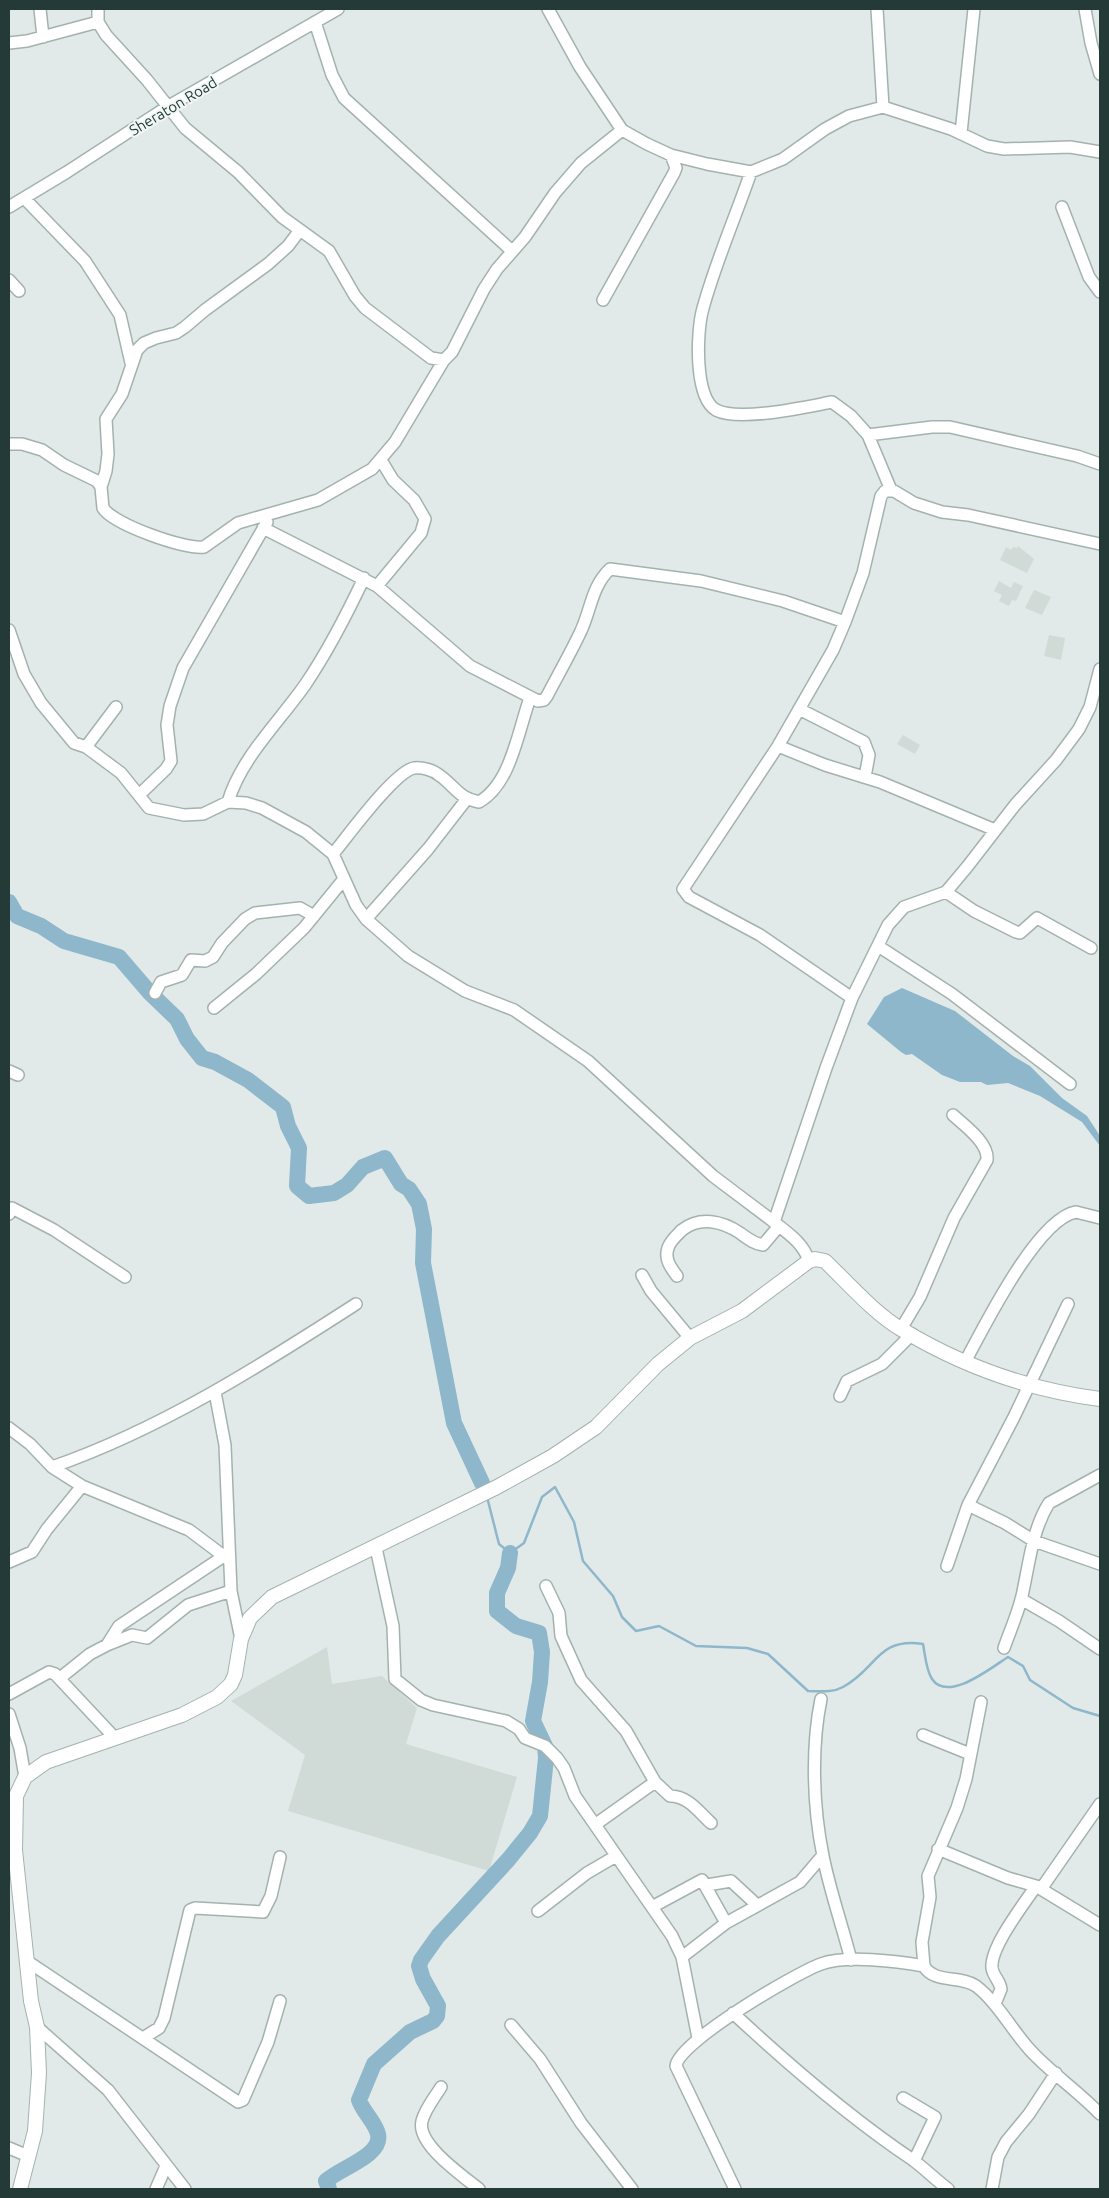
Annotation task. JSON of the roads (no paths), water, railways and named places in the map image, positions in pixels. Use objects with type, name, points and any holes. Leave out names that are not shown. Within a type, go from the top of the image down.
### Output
[{"type":"street","points":[[40,9],[43,37]]},
{"type":"street","points":[[98,9],[98,22],[106,35],[147,80],[185,128],[214,150],[282,217],[329,252],[355,296],[365,308],[431,358],[444,360]]},
{"type":"street","name":"Sheraton Road","points":[[9,207],[167,107],[338,9]]},
{"type":"street","points":[[548,9],[580,67],[622,130],[671,155],[733,171],[751,172],[783,159],[825,129],[849,116],[883,107],[961,133],[987,146],[1004,149],[1070,147],[1100,152]]},
{"type":"street","points":[[877,9],[883,107]]},
{"type":"street","points":[[961,133],[974,9]]},
{"type":"street","points":[[1085,9],[1091,43],[1100,74]]},
{"type":"street","points":[[9,43],[43,37],[98,22]]},
{"type":"street","points":[[315,22],[332,75],[344,98],[512,251]]},
{"type":"street","points":[[300,230],[288,246],[268,264],[185,327],[176,333],[144,343],[131,363],[122,394],[106,419],[108,454],[106,472],[101,487],[103,508],[114,518],[157,537],[196,548],[211,544],[238,523],[318,500],[362,476],[381,460],[404,429],[444,360],[452,352],[484,289],[512,251],[570,174],[622,130]]},
{"type":"street","points":[[603,300],[674,173],[676,164],[671,155]]},
{"type":"street","points":[[751,172],[702,313],[698,350],[705,396],[714,409],[727,414],[743,415],[832,402],[851,416],[868,435],[891,490],[914,503],[942,512],[978,517],[1100,544]]},
{"type":"street","points":[[24,198],[85,260],[120,316],[131,363]]},
{"type":"street","points":[[1062,207],[1089,277],[1100,292]]},
{"type":"street","points":[[9,280],[19,291]]},
{"type":"street","points":[[868,435],[916,428],[950,427],[1078,456],[1100,464]]},
{"type":"street","points":[[9,444],[22,444],[42,450],[64,465],[97,481],[101,487]]},
{"type":"street","points":[[377,586],[421,533],[425,519],[414,500],[393,480],[381,460]]},
{"type":"street","points":[[852,998],[760,935],[716,913],[684,894],[683,889],[778,746],[833,650],[863,573],[881,496],[885,491],[891,490]]},
{"type":"street","points":[[139,795],[166,769],[171,761],[167,725],[170,706],[183,668],[214,610],[271,515]]},
{"type":"street","points":[[263,528],[377,586],[470,666],[538,701],[544,700],[547,696],[581,631],[600,578],[610,569],[701,581],[784,601],[845,622]]},
{"type":"street","points":[[228,802],[231,790],[247,764],[316,667],[364,578]]},
{"type":"street","points":[[9,630],[24,674],[41,703],[74,743],[86,747],[121,773],[150,808],[184,815],[203,814],[228,802],[262,808],[306,832],[333,854],[356,905],[366,919],[408,956],[465,991],[514,1010],[588,1061],[713,1176],[798,1241],[806,1252],[809,1261]]},
{"type":"street","points":[[677,1276],[668,1262],[668,1247],[677,1234],[696,1222],[721,1223],[754,1243],[763,1245],[777,1224],[826,1068],[852,998],[888,925],[904,907],[930,900],[946,892],[995,830],[1056,760],[1079,730],[1090,707],[1100,669]]},
{"type":"street","points":[[333,854],[375,803],[403,774],[413,768],[425,768],[439,774],[466,800],[479,802],[490,796],[507,767],[530,698]]},
{"type":"street","points":[[86,747],[116,707]]},
{"type":"street","points":[[800,710],[864,742],[870,755],[865,777]]},
{"type":"street","points":[[778,746],[825,765],[865,777],[995,830]]},
{"type":"street","points":[[366,919],[428,849],[466,800]]},
{"type":"street","points":[[214,1008],[256,974],[314,916],[344,879]]},
{"type":"street","points":[[946,892],[974,911],[1016,932],[1020,933],[1037,918],[1091,948]]},
{"type":"street","points":[[155,993],[161,982],[182,976],[191,960],[205,961],[213,957],[222,943],[250,915],[296,908],[305,909],[314,916]]},
{"type":"street","points":[[878,946],[967,1004],[1070,1084]]},
{"type":"street","points":[[840,1396],[847,1381],[882,1364],[906,1331],[954,1218],[987,1160],[987,1154],[980,1142],[953,1115]]},
{"type":"street","points":[[9,1214],[12,1208],[54,1230],[125,1278]]},
{"type":"street","points":[[965,1362],[1000,1299],[1034,1246],[1051,1224],[1076,1212],[1100,1218]]},
{"type":"street","points":[[20,2189],[35,2131],[38,2082],[37,2027],[31,2001],[26,1961],[12,1798],[25,1777],[46,1762],[182,1715],[217,1697],[231,1684],[235,1675],[241,1639],[250,1618],[272,1597],[376,1548],[497,1487],[553,1456],[596,1427],[658,1364],[690,1338],[742,1311],[814,1259],[825,1261],[906,1331],[965,1362],[1028,1386],[1100,1400]]},
{"type":"street","points":[[642,1275],[651,1291],[690,1338]]},
{"type":"street","points":[[52,1467],[120,1440],[214,1392],[356,1304]]},
{"type":"street","points":[[947,1566],[968,1505],[1068,1304]]},
{"type":"street","points":[[214,1392],[225,1444],[226,1558],[241,1639]]},
{"type":"street","points":[[9,1428],[30,1444],[52,1467],[82,1486],[189,1530],[226,1558]]},
{"type":"street","points":[[1004,1648],[1021,1598],[1034,1540],[1049,1503],[1100,1475]]},
{"type":"street","points":[[9,1562],[32,1552],[47,1529],[82,1486]]},
{"type":"street","points":[[968,1505],[1034,1540],[1100,1564]]},
{"type":"street","points":[[376,1548],[393,1626],[396,1679],[421,1700],[433,1705],[506,1721],[519,1729],[525,1738],[545,1746],[564,1768],[575,1796],[672,1936],[682,1957],[698,2038]]},
{"type":"street","points":[[107,1645],[119,1626],[226,1558]]},
{"type":"street","points":[[546,1586],[559,1614],[561,1636],[581,1680],[626,1731],[655,1782],[670,1796],[679,1796],[686,1799],[710,1823]]},
{"type":"street","points":[[60,1678],[90,1654],[107,1645],[132,1635],[147,1638],[188,1605],[231,1591]]},
{"type":"street","points":[[1021,1598],[1053,1616],[1100,1649]]},
{"type":"street","points":[[9,1694],[49,1672],[60,1678],[114,1737]]},
{"type":"street","points":[[821,1699],[817,1719],[815,1784],[823,1855],[851,1960]]},
{"type":"street","points":[[924,1966],[922,1942],[930,1897],[928,1876],[938,1849],[950,1829],[957,1808],[981,1702]]},
{"type":"street","points":[[9,1714],[25,1777]]},
{"type":"street","points":[[923,1735],[970,1754]]},
{"type":"street","points":[[596,1824],[655,1782]]},
{"type":"street","points":[[995,2004],[1001,1989],[993,1974],[992,1962],[1008,1926],[1100,1804]]},
{"type":"street","points":[[938,1849],[1008,1878],[1038,1888],[1100,1925]]},
{"type":"street","points":[[682,1957],[726,1923],[800,1882],[823,1855]]},
{"type":"street","points":[[538,1910],[588,1873],[616,1856]]},
{"type":"street","points":[[143,2038],[159,2028],[164,2018],[190,1910],[195,1908],[263,1912],[271,1896],[280,1857]]},
{"type":"street","points":[[652,1907],[700,1880],[707,1886],[726,1923]]},
{"type":"street","points":[[707,1886],[731,1881],[757,1905]]},
{"type":"street","points":[[734,2189],[676,2066],[678,2058],[698,2038],[734,2013],[821,1964],[851,1960],[909,1963],[924,1966],[933,1975],[974,1984],[995,2004],[1008,2025],[1032,2052],[1100,2114]]},
{"type":"street","points":[[26,1961],[92,2007],[240,2102],[268,2042],[280,2001]]},
{"type":"street","points":[[734,2013],[775,2052],[894,2150],[914,2161],[948,2189]]},
{"type":"street","points":[[511,2025],[540,2059],[581,2123],[632,2189]]},
{"type":"street","points":[[37,2027],[108,2090],[184,2189]]},
{"type":"street","points":[[992,2189],[998,2157],[1006,2142],[1029,2114],[1056,2073]]},
{"type":"street","points":[[441,2087],[422,2120],[421,2131],[438,2155],[479,2189]]},
{"type":"street","points":[[903,2098],[936,2117],[914,2161]]},
{"type":"street","points":[[9,2148],[28,2156]]},
{"type":"street","points":[[156,2189],[166,2166]]},
{"type":"water","points":[[902,988],[955,1011],[1013,1056],[1030,1066],[1062,1098],[1087,1116],[1100,1136],[1100,1146],[1082,1122],[1040,1096],[1008,1083],[987,1085],[981,1082],[960,1082],[942,1075],[912,1054],[906,1055],[901,1052],[867,1024],[884,997]]},
{"type":"waterway","points":[[9,902],[17,916],[41,926],[64,941],[119,957],[150,993],[177,1019],[187,1039],[202,1058],[215,1062],[248,1080],[283,1107],[288,1126],[299,1148],[297,1186],[309,1196],[334,1193],[347,1185],[363,1167],[385,1158],[401,1184],[409,1189],[419,1204],[424,1229],[423,1263],[454,1423],[482,1483]]},
{"type":"waterway","points":[[487,1497],[499,1544],[510,1553],[524,1543],[542,1497],[555,1487],[574,1522],[583,1561],[613,1596],[622,1617],[636,1631],[659,1626],[696,1646],[747,1648],[768,1654],[808,1691],[830,1691],[843,1687],[854,1680],[878,1656],[896,1645],[908,1643],[923,1644],[927,1667],[932,1679],[939,1685],[948,1687],[970,1681],[1008,1657],[1023,1666],[1030,1680],[1073,1708],[1100,1716]]},
{"type":"waterway","points":[[329,2189],[326,2181],[359,2161],[374,2149],[378,2142],[378,2134],[359,2100],[374,2064],[410,2032],[433,2021],[437,2016],[438,2006],[423,1979],[419,1966],[421,1960],[438,1936],[508,1860],[530,1833],[540,1816],[546,1758],[545,1746],[533,1721],[540,1682],[542,1652],[539,1633],[516,1626],[497,1611],[497,1593],[508,1568],[510,1553]]}]
